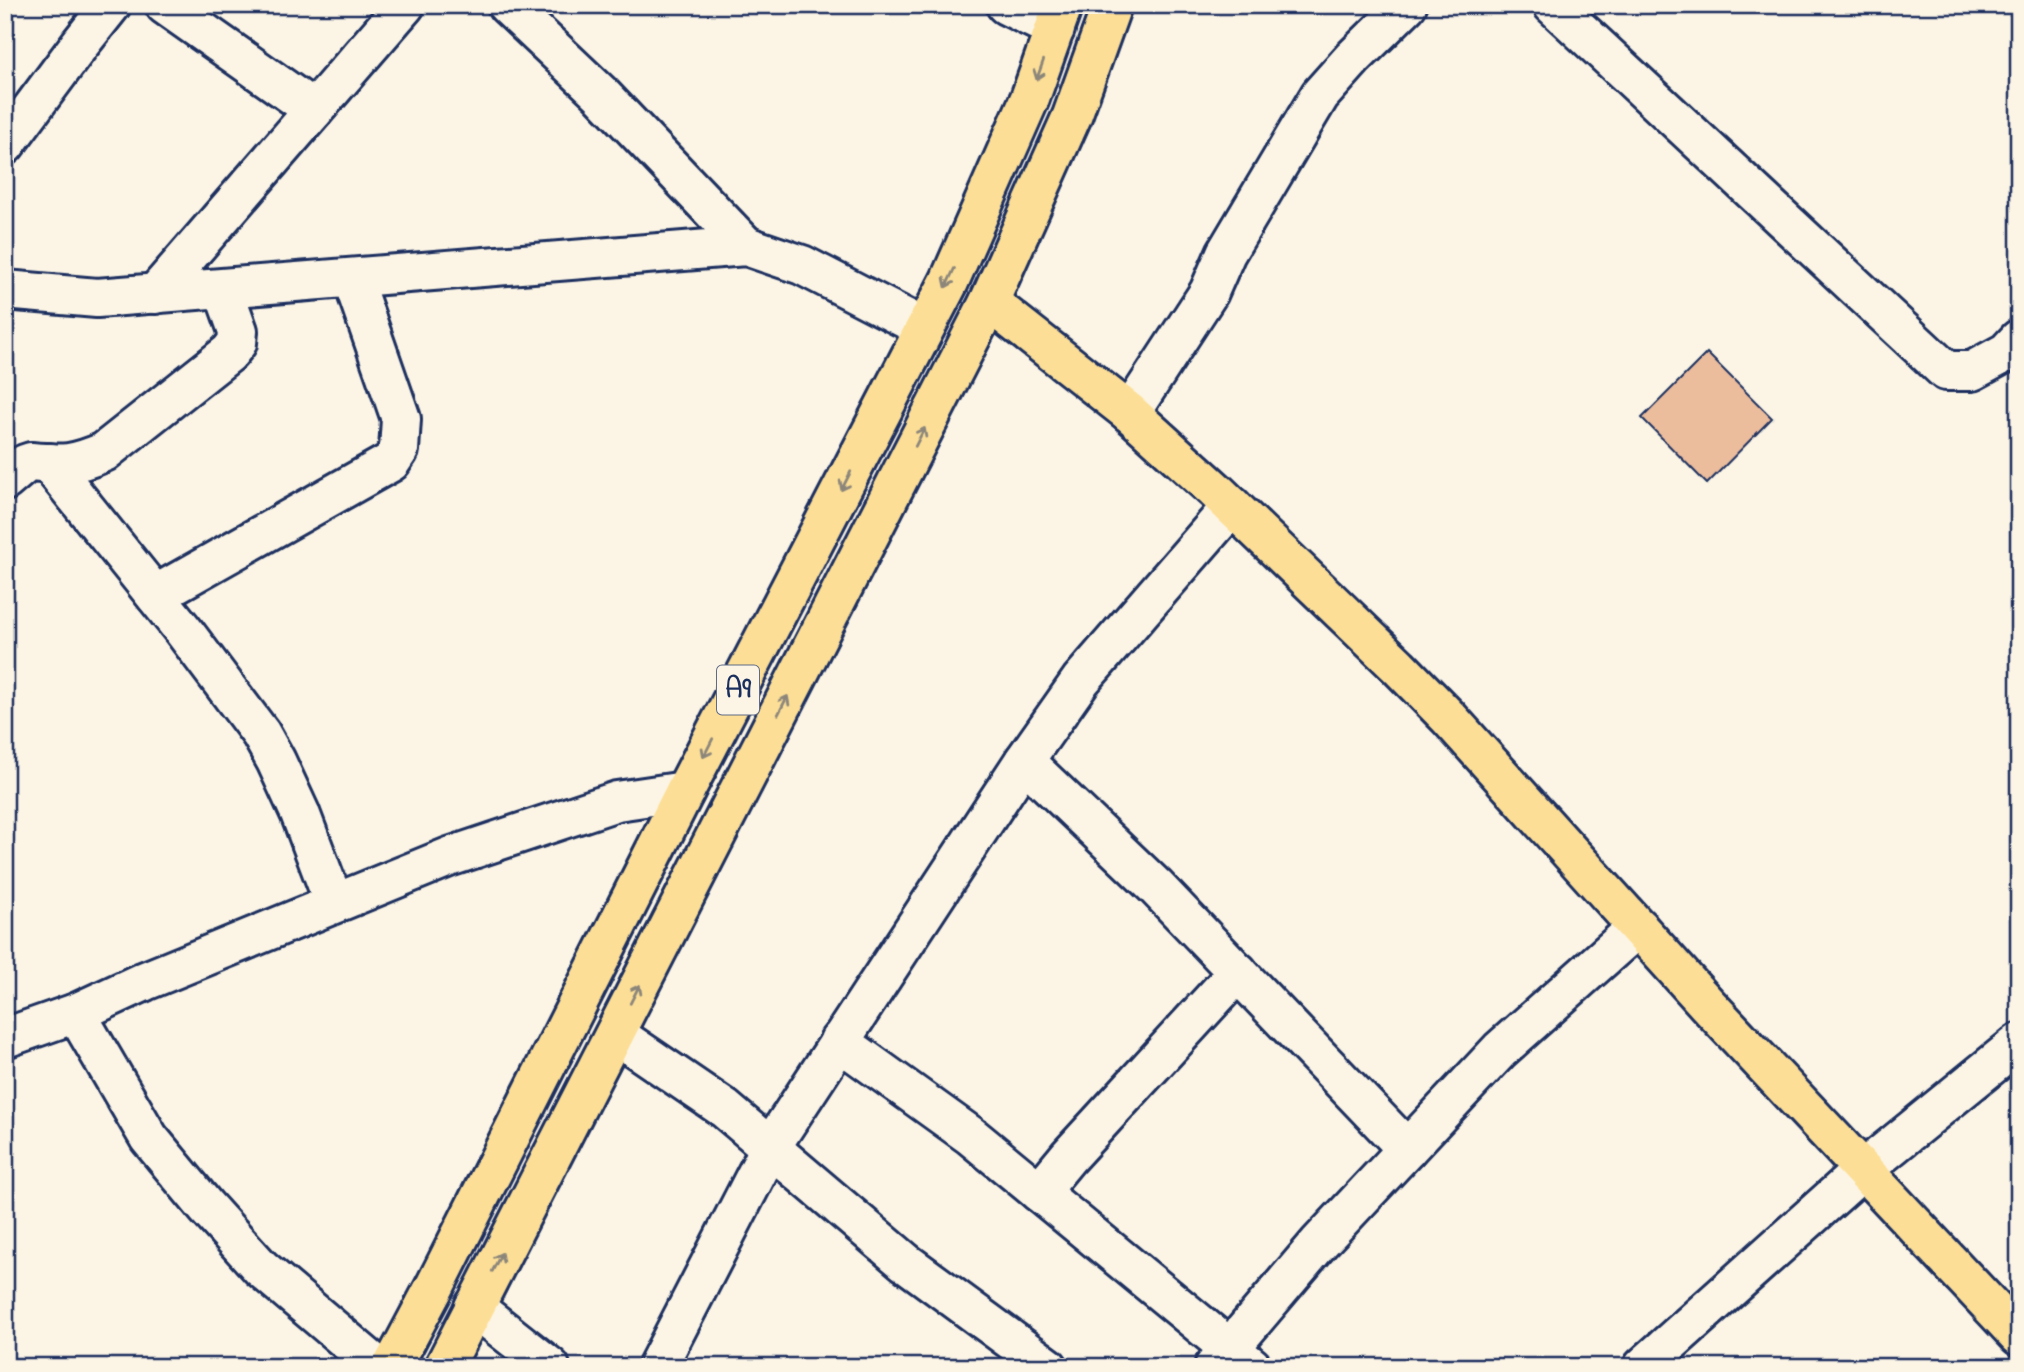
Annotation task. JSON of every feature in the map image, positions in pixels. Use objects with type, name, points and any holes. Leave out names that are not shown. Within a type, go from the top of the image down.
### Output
[{"type":"main road","name":"A9","points":[[444,1367],[989,302],[1072,116],[1112,5]]},
{"type":"main road","name":"A9","points":[[392,1367],[949,282],[1030,98],[1059,17]]},
{"type":"main road","points":[[989,302],[1130,413],[1232,506],[1398,666],[1716,1014],[2019,1336]]},
{"type":"street","points":[[5,145],[111,5]]},
{"type":"street","points":[[165,5],[314,110]]},
{"type":"street","points":[[155,294],[405,5]]},
{"type":"street","points":[[507,5],[600,93],[746,246]]},
{"type":"street","points":[[1006,5],[1059,17]]},
{"type":"street","points":[[1130,413],[1209,292],[1226,253],[1320,95],[1407,5]]},
{"type":"street","points":[[1553,5],[1946,372],[1972,371],[2007,352],[2019,339]]},
{"type":"street","points":[[5,290],[97,298],[746,246],[802,265],[924,328]]},
{"type":"street","points":[[155,595],[391,462],[399,450],[401,419],[352,278]]},
{"type":"street","points":[[5,481],[31,462],[67,465],[104,452],[229,353],[236,343],[238,331],[223,289]]},
{"type":"street","points":[[49,463],[155,595],[261,734],[300,813],[334,903]]},
{"type":"street","points":[[657,1367],[770,1148],[1024,761],[1081,680],[1232,506]]},
{"type":"street","points":[[1024,761],[1156,887],[1406,1150]]},
{"type":"street","points":[[5,1038],[76,1013],[145,981],[449,857],[617,801],[685,792]]},
{"type":"street","points":[[839,1041],[971,1136],[1232,1361],[1319,1243],[1500,1050],[1638,927]]},
{"type":"street","points":[[1039,1192],[1238,972]]},
{"type":"street","points":[[76,1013],[149,1138],[206,1207],[261,1268],[378,1367]]},
{"type":"street","points":[[615,1034],[724,1109],[905,1262],[1048,1367]]},
{"type":"street","points":[[1643,1367],[1864,1169],[2019,1043]]},
{"type":"street","points":[[474,1307],[550,1367]]},
{"type":"building","points":[[1707,353],[1772,418],[1707,484],[1642,418]]}]
